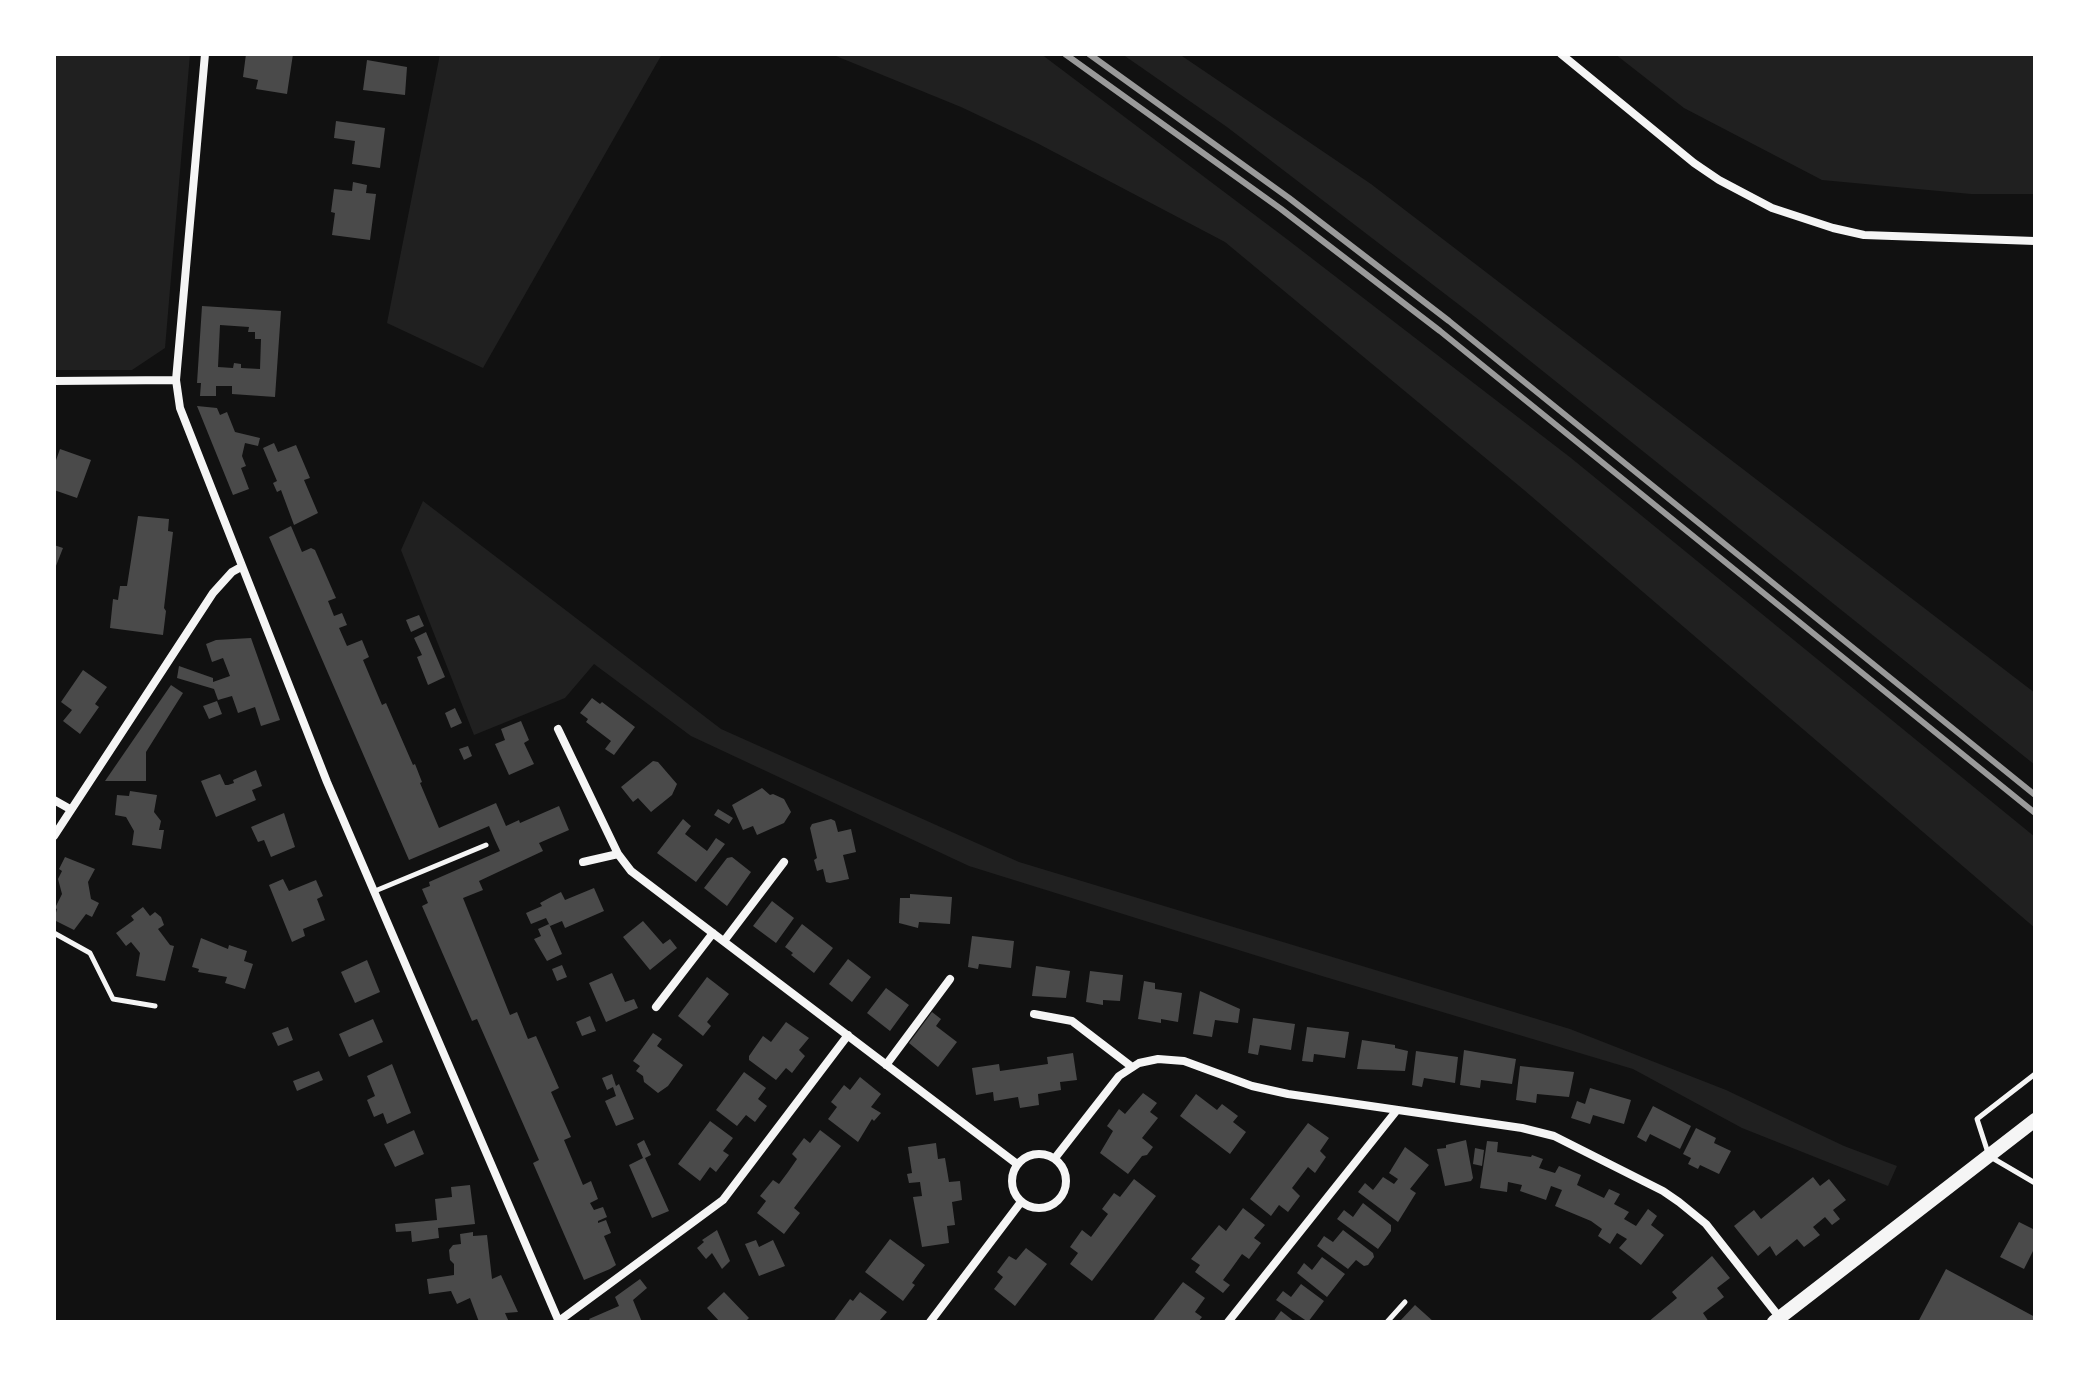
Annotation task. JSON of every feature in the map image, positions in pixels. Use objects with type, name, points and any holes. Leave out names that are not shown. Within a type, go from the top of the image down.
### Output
[{"type":"main road","points":[[1777,1320],[2035,1120]]},
{"type":"street","points":[[205,54],[176,380],[180,408],[241,567],[374,892],[559,1321],[723,1200],[848,1035]]},
{"type":"street","points":[[1561,54],[1694,163],[1772,208],[1864,235],[2035,241]]},
{"type":"street","points":[[54,381],[176,380]]},
{"type":"street","points":[[54,836],[213,593],[232,572],[241,567]]},
{"type":"street","points":[[558,729],[618,854],[631,871],[1017,1164]]},
{"type":"street","points":[[54,800],[70,809]]},
{"type":"street","points":[[583,862],[618,854]]},
{"type":"street","points":[[724,941],[784,862]]},
{"type":"street","points":[[656,1007],[713,933]]},
{"type":"street","points":[[886,1065],[950,979]]},
{"type":"street","points":[[1034,1014],[1072,1021],[1132,1067]]},
{"type":"street","points":[[1055,1158],[1108,1088],[1132,1067],[1148,1060],[1184,1061],[1268,1090],[1539,1132],[1554,1136],[1663,1191],[1706,1224],[1777,1320]]},
{"type":"street","points":[[1232,1321],[1397,1110]]},
{"type":"street","points":[[1039,1153],[1055,1158],[1065,1171],[1066,1187],[1058,1201],[1044,1208],[1021,1202],[1011,1184],[1017,1164],[1023,1158],[1039,1153]]},
{"type":"street","points":[[930,1322],[1021,1202]]},
{"type":"lane","points":[[374,892],[486,845]]},
{"type":"lane","points":[[54,933],[90,953],[113,999],[155,1006]]},
{"type":"lane","points":[[2035,1074],[1977,1119],[1989,1156],[2035,1183]]},
{"type":"lane","points":[[1387,1322],[1405,1302]]},
{"type":"path","points":[[1897,54],[1912,54]]},
{"type":"shaded area","points":[[54,54],[190,54],[165,348],[132,370],[54,370]]},
{"type":"shaded area","points":[[440,54],[662,54],[483,368],[387,323]]},
{"type":"shaded area","points":[[831,54],[1041,54],[1571,458],[2035,837],[2035,928],[1524,490],[1225,242],[1035,142],[961,107]]},
{"type":"shaded area","points":[[1122,54],[1179,54],[1371,184],[2035,693],[2035,765],[1479,320],[1227,127]]},
{"type":"shaded area","points":[[1615,54],[2035,54],[2035,194],[1971,194],[1822,180],[1684,108]]},
{"type":"shaded area","points":[[423,501],[721,729],[1019,862],[1570,1029],[1726,1090],[1844,1146],[1897,1166],[1888,1186],[1742,1128],[1633,1069],[969,866],[691,736],[594,664],[565,698],[474,735],[401,550]]},
{"type":"building","points":[[246,54],[293,54],[287,94],[256,89],[258,80],[243,77]]},
{"type":"building","points":[[367,60],[407,67],[405,95],[363,90]]},
{"type":"building","points":[[336,121],[385,128],[380,168],[352,164],[355,141],[334,138]]},
{"type":"building","points":[[353,182],[367,185],[366,193],[376,194],[370,240],[332,235],[334,189],[352,191]]},
{"type":"building","points":[[202,306],[281,311],[275,397],[232,394],[232,386],[216,386],[216,396],[200,396],[201,383],[197,383]],"holes":[[[220,325],[249,327],[248,332],[255,332],[255,339],[261,339],[260,369],[241,368],[241,364],[234,363],[233,368],[218,367]]]},
{"type":"building","points":[[197,406],[217,408],[220,415],[227,412],[235,432],[260,438],[258,446],[245,443],[242,456],[246,466],[241,468],[249,489],[233,495]]},
{"type":"building","points":[[274,443],[278,452],[296,445],[310,478],[304,480],[318,513],[294,525],[281,490],[277,492],[273,483],[277,481],[263,448]]},
{"type":"building","points":[[60,449],[91,460],[77,498],[54,490],[54,466]]},
{"type":"building","points":[[138,516],[169,519],[168,531],[173,532],[163,635],[110,628],[113,599],[118,600],[120,586],[127,586]]},
{"type":"building","points":[[291,526],[302,552],[311,548],[315,550],[336,598],[328,601],[334,616],[342,613],[347,625],[339,628],[347,646],[362,640],[369,657],[363,660],[382,705],[386,703],[415,764],[439,828],[496,803],[506,826],[559,806],[569,830],[539,843],[543,851],[479,881],[483,890],[463,898],[510,1015],[517,1012],[528,1039],[536,1036],[559,1088],[551,1092],[571,1137],[564,1140],[583,1185],[591,1181],[598,1199],[590,1203],[594,1210],[603,1207],[607,1217],[598,1223],[606,1220],[611,1233],[604,1236],[616,1265],[584,1280],[533,1163],[539,1160],[477,1019],[472,1021],[422,906],[428,903],[422,889],[430,886],[429,882],[500,851],[489,826],[409,860],[269,537]]},
{"type":"building","points":[[54,545],[63,548],[54,571]]},
{"type":"building","points":[[419,615],[424,626],[411,632],[406,620]]},
{"type":"building","points":[[426,632],[445,677],[428,685],[417,657],[422,655],[414,638]]},
{"type":"building","points":[[251,638],[280,720],[261,726],[255,707],[238,713],[232,696],[218,700],[214,689],[177,678],[179,666],[213,678],[213,682],[230,676],[223,658],[212,662],[206,644],[216,640]]},
{"type":"building","points":[[83,670],[107,687],[95,704],[99,707],[80,734],[63,721],[72,710],[61,702]]},
{"type":"building","points":[[171,685],[183,693],[146,752],[146,781],[105,781]]},
{"type":"building","points":[[592,698],[635,727],[614,755],[605,749],[611,741],[586,722],[588,719],[580,713]]},
{"type":"building","points":[[217,701],[222,714],[209,719],[203,706]]},
{"type":"building","points":[[455,708],[462,723],[451,728],[445,713]]},
{"type":"building","points":[[521,721],[529,740],[524,743],[534,764],[509,775],[495,744],[505,740],[501,729]]},
{"type":"building","points":[[468,746],[472,756],[464,760],[459,749]]},
{"type":"building","points":[[653,761],[658,762],[677,784],[672,795],[651,812],[638,798],[633,802],[621,787]]},
{"type":"building","points":[[256,770],[262,786],[252,790],[256,800],[216,817],[201,781],[220,774],[225,785],[228,785]]},
{"type":"building","points":[[762,788],[770,795],[784,799],[791,812],[784,823],[757,835],[753,826],[743,830],[732,805]]},
{"type":"building","points":[[130,791],[157,795],[154,812],[161,821],[159,830],[164,830],[161,849],[132,845],[134,831],[126,817],[115,815],[117,795],[129,796]]},
{"type":"building","points":[[718,809],[733,818],[729,824],[714,815]]},
{"type":"building","points":[[284,813],[295,847],[271,857],[264,840],[258,842],[251,827]]},
{"type":"building","points":[[683,819],[691,826],[685,834],[707,851],[716,838],[725,844],[696,882],[657,853]]},
{"type":"building","points":[[831,819],[835,821],[838,832],[851,829],[856,852],[843,855],[849,879],[830,883],[826,882],[823,869],[817,871],[810,828],[812,824]]},
{"type":"building","points":[[65,857],[95,869],[88,882],[91,899],[99,903],[92,917],[86,914],[74,930],[54,920],[55,908],[62,894],[58,879],[62,871],[59,869]]},
{"type":"building","points":[[732,857],[751,872],[727,906],[704,888],[727,858]]},
{"type":"building","points":[[283,879],[289,891],[316,880],[323,896],[317,899],[325,920],[303,929],[305,936],[292,942],[269,885]]},
{"type":"building","points":[[594,888],[604,911],[565,928],[562,921],[550,926],[546,918],[531,924],[526,913],[542,906],[540,903],[561,892],[565,900]]},
{"type":"building","points":[[910,894],[952,897],[950,924],[919,922],[918,928],[899,923],[900,898],[910,898]]},
{"type":"building","points":[[772,901],[794,918],[776,943],[753,926]]},
{"type":"building","points":[[143,907],[150,916],[155,912],[161,917],[164,925],[158,929],[174,946],[165,981],[136,976],[140,953],[131,942],[126,946],[116,933],[134,920],[131,916]]},
{"type":"building","points":[[643,921],[663,944],[670,939],[677,948],[650,970],[623,937]]},
{"type":"building","points":[[549,924],[562,954],[547,961],[534,939],[541,936],[538,929]]},
{"type":"building","points":[[802,924],[833,948],[814,973],[785,947]]},
{"type":"building","points":[[972,936],[1014,941],[1011,968],[979,964],[978,969],[968,967]]},
{"type":"building","points":[[201,938],[228,949],[229,945],[247,951],[244,961],[253,964],[245,989],[225,983],[227,977],[198,972],[199,969],[192,967]]},
{"type":"building","points":[[848,959],[871,977],[852,1002],[829,984]]},
{"type":"building","points":[[367,960],[380,992],[355,1003],[341,972]]},
{"type":"building","points":[[562,965],[567,977],[557,981],[552,969]]},
{"type":"building","points":[[1036,966],[1070,971],[1066,998],[1032,996]]},
{"type":"building","points":[[1090,971],[1123,975],[1120,1001],[1103,1000],[1103,1005],[1086,1002]]},
{"type":"building","points":[[612,973],[625,1002],[634,999],[638,1008],[606,1022],[589,983]]},
{"type":"building","points":[[707,977],[729,994],[707,1022],[711,1026],[703,1036],[678,1016]]},
{"type":"building","points":[[1144,981],[1155,983],[1155,989],[1182,993],[1178,1022],[1138,1019]]},
{"type":"building","points":[[886,988],[909,1005],[890,1031],[867,1013]]},
{"type":"building","points":[[1200,991],[1240,1009],[1238,1023],[1215,1020],[1212,1037],[1193,1034]]},
{"type":"building","points":[[932,1012],[941,1019],[936,1026],[957,1042],[938,1067],[909,1043]]},
{"type":"building","points":[[590,1016],[596,1031],[582,1036],[576,1022]]},
{"type":"building","points":[[1253,1018],[1295,1024],[1291,1050],[1260,1045],[1258,1055],[1248,1053]]},
{"type":"building","points":[[373,1019],[383,1042],[349,1057],[339,1034]]},
{"type":"building","points":[[786,1022],[809,1038],[799,1050],[805,1056],[792,1073],[786,1068],[776,1080],[749,1060],[749,1056],[763,1036],[771,1042]]},
{"type":"building","points":[[288,1027],[293,1040],[278,1046],[272,1033]]},
{"type":"building","points":[[1307,1027],[1349,1032],[1345,1058],[1314,1054],[1313,1062],[1302,1061]]},
{"type":"building","points":[[653,1033],[662,1039],[657,1046],[683,1065],[668,1086],[658,1093],[644,1082],[643,1076],[636,1071],[640,1066],[633,1061]]},
{"type":"building","points":[[1362,1040],[1395,1045],[1395,1048],[1408,1051],[1405,1071],[1357,1069]]},
{"type":"building","points":[[1464,1050],[1516,1059],[1512,1084],[1481,1080],[1480,1088],[1460,1085]]},
{"type":"building","points":[[1416,1051],[1458,1057],[1455,1083],[1424,1078],[1422,1087],[1412,1085]]},
{"type":"building","points":[[1073,1053],[1077,1080],[1060,1082],[1061,1090],[1038,1094],[1039,1105],[1020,1108],[1018,1097],[994,1101],[993,1092],[976,1095],[972,1068],[999,1064],[1000,1071],[1048,1064],[1047,1057]]},
{"type":"building","points":[[392,1064],[411,1113],[387,1124],[383,1113],[374,1117],[367,1100],[375,1096],[367,1076]]},
{"type":"building","points":[[1520,1066],[1574,1072],[1569,1097],[1537,1094],[1536,1103],[1516,1100]]},
{"type":"building","points":[[319,1071],[323,1080],[297,1091],[293,1081]]},
{"type":"building","points":[[744,1072],[766,1088],[758,1099],[767,1106],[755,1122],[746,1115],[737,1126],[716,1110]]},
{"type":"building","points":[[612,1074],[634,1119],[616,1126],[605,1101],[616,1096],[613,1087],[607,1090],[602,1078]]},
{"type":"building","points":[[860,1077],[881,1094],[871,1107],[881,1113],[874,1121],[872,1119],[858,1142],[828,1119],[837,1107],[831,1102],[844,1085],[850,1090]]},
{"type":"building","points":[[1590,1088],[1631,1100],[1624,1124],[1593,1115],[1590,1124],[1571,1118],[1577,1101],[1585,1104]]},
{"type":"building","points":[[1143,1093],[1157,1103],[1150,1112],[1158,1118],[1142,1138],[1153,1147],[1128,1174],[1100,1153],[1113,1131],[1107,1126],[1119,1109],[1125,1114]]},
{"type":"building","points":[[1196,1094],[1217,1110],[1222,1104],[1238,1116],[1233,1122],[1246,1132],[1230,1154],[1180,1116]]},
{"type":"building","points":[[1653,1106],[1691,1126],[1680,1149],[1650,1134],[1646,1142],[1637,1137]]},
{"type":"building","points":[[710,1121],[733,1138],[723,1151],[729,1155],[716,1172],[710,1167],[700,1181],[678,1164]]},
{"type":"building","points":[[1308,1123],[1329,1138],[1320,1151],[1326,1157],[1315,1173],[1308,1167],[1292,1188],[1300,1196],[1288,1212],[1279,1205],[1271,1216],[1250,1199]]},
{"type":"building","points":[[1696,1128],[1716,1138],[1714,1143],[1731,1151],[1719,1174],[1700,1165],[1698,1169],[1688,1164],[1691,1158],[1683,1154]]},
{"type":"building","points":[[414,1130],[424,1154],[395,1167],[384,1144]]},
{"type":"building","points":[[820,1130],[841,1146],[794,1208],[800,1213],[784,1234],[757,1213],[766,1201],[760,1196],[773,1180],[779,1184],[797,1159],[792,1154],[804,1138],[810,1143]]},
{"type":"building","points":[[644,1140],[651,1155],[645,1158],[669,1211],[652,1218],[629,1165],[643,1158],[637,1144]]},
{"type":"building","points":[[1466,1140],[1473,1178],[1445,1186],[1437,1149]]},
{"type":"building","points":[[1487,1141],[1498,1142],[1497,1152],[1543,1159],[1539,1168],[1555,1173],[1559,1166],[1581,1175],[1577,1185],[1604,1198],[1609,1189],[1620,1194],[1614,1204],[1629,1212],[1624,1219],[1636,1226],[1648,1209],[1657,1216],[1651,1225],[1664,1235],[1641,1265],[1619,1248],[1627,1239],[1617,1233],[1610,1244],[1598,1236],[1602,1229],[1591,1221],[1555,1206],[1562,1190],[1551,1186],[1546,1200],[1520,1191],[1522,1185],[1508,1182],[1507,1192],[1480,1188]]},
{"type":"building","points":[[936,1143],[938,1159],[945,1158],[949,1182],[960,1181],[962,1200],[952,1202],[955,1225],[947,1226],[949,1243],[922,1247],[913,1197],[922,1196],[920,1182],[909,1183],[907,1174],[912,1173],[908,1147]]},
{"type":"building","points":[[1405,1147],[1429,1165],[1410,1189],[1416,1193],[1398,1222],[1358,1192],[1365,1183],[1373,1190],[1383,1177],[1394,1184],[1398,1179],[1389,1173]]},
{"type":"building","points":[[1475,1148],[1484,1150],[1482,1166],[1473,1164]]},
{"type":"building","points":[[1813,1177],[1820,1186],[1829,1179],[1846,1200],[1833,1210],[1840,1219],[1832,1225],[1825,1217],[1813,1227],[1820,1235],[1804,1247],[1797,1239],[1776,1256],[1770,1246],[1758,1256],[1734,1226],[1754,1210],[1761,1219]]},
{"type":"building","points":[[1134,1179],[1156,1196],[1092,1281],[1070,1264],[1078,1253],[1070,1247],[1082,1230],[1091,1237],[1108,1214],[1102,1209],[1114,1193],[1120,1197]]},
{"type":"building","points":[[470,1185],[475,1224],[438,1228],[439,1238],[412,1242],[411,1231],[396,1232],[395,1224],[437,1220],[435,1199],[452,1197],[451,1187]]},
{"type":"building","points":[[1363,1203],[1391,1225],[1391,1231],[1378,1249],[1337,1219],[1344,1210],[1353,1217]]},
{"type":"building","points":[[1243,1208],[1265,1225],[1254,1238],[1261,1243],[1249,1259],[1242,1254],[1223,1280],[1230,1285],[1223,1293],[1195,1272],[1200,1265],[1191,1259],[1219,1225],[1226,1231]]},
{"type":"building","points":[[2019,1222],[2035,1230],[2035,1247],[2024,1269],[2000,1257]]},
{"type":"building","points":[[717,1230],[730,1261],[722,1269],[712,1253],[706,1259],[697,1248],[704,1242],[702,1240]]},
{"type":"building","points":[[1343,1230],[1373,1253],[1374,1257],[1368,1265],[1364,1266],[1356,1260],[1348,1269],[1317,1246],[1324,1236],[1333,1242]]},
{"type":"building","points":[[473,1232],[473,1236],[487,1235],[492,1279],[501,1275],[518,1312],[505,1313],[509,1322],[479,1322],[470,1298],[457,1304],[451,1291],[429,1294],[427,1279],[454,1275],[449,1250],[453,1245],[461,1244],[460,1234]]},
{"type":"building","points":[[890,1239],[925,1265],[903,1301],[865,1272]]},
{"type":"building","points":[[756,1240],[759,1247],[773,1240],[785,1266],[759,1276],[745,1244]]},
{"type":"building","points":[[1026,1248],[1047,1264],[1015,1306],[994,1289],[1003,1277],[997,1272],[1009,1256],[1016,1260]]},
{"type":"building","points":[[1712,1256],[1730,1278],[1717,1288],[1724,1297],[1703,1313],[1709,1322],[1648,1322],[1677,1298],[1672,1292]]},
{"type":"building","points":[[1322,1257],[1345,1274],[1327,1297],[1297,1273],[1304,1263],[1312,1270]]},
{"type":"building","points":[[1946,1269],[2035,1317],[2035,1322],[1918,1322]]},
{"type":"building","points":[[640,1279],[647,1288],[633,1300],[642,1322],[591,1322],[589,1319],[619,1306],[615,1297]]},
{"type":"building","points":[[1183,1282],[1205,1298],[1195,1312],[1202,1317],[1198,1322],[1152,1322]]},
{"type":"building","points":[[1301,1284],[1324,1301],[1308,1322],[1276,1300],[1283,1291],[1291,1297]]},
{"type":"building","points":[[724,1292],[749,1318],[745,1322],[720,1322],[707,1308]]},
{"type":"building","points":[[860,1292],[887,1312],[880,1320],[882,1322],[833,1322],[850,1299],[853,1301]]},
{"type":"building","points":[[1415,1305],[1434,1322],[1399,1322]]},
{"type":"building","points":[[1281,1311],[1295,1322],[1273,1322]]},
{"type":"railway","points":[[1065,54],[1281,209],[1440,331],[2035,813]]},
{"type":"railway","points":[[1089,54],[1289,198],[1449,321],[2035,795]]}]
